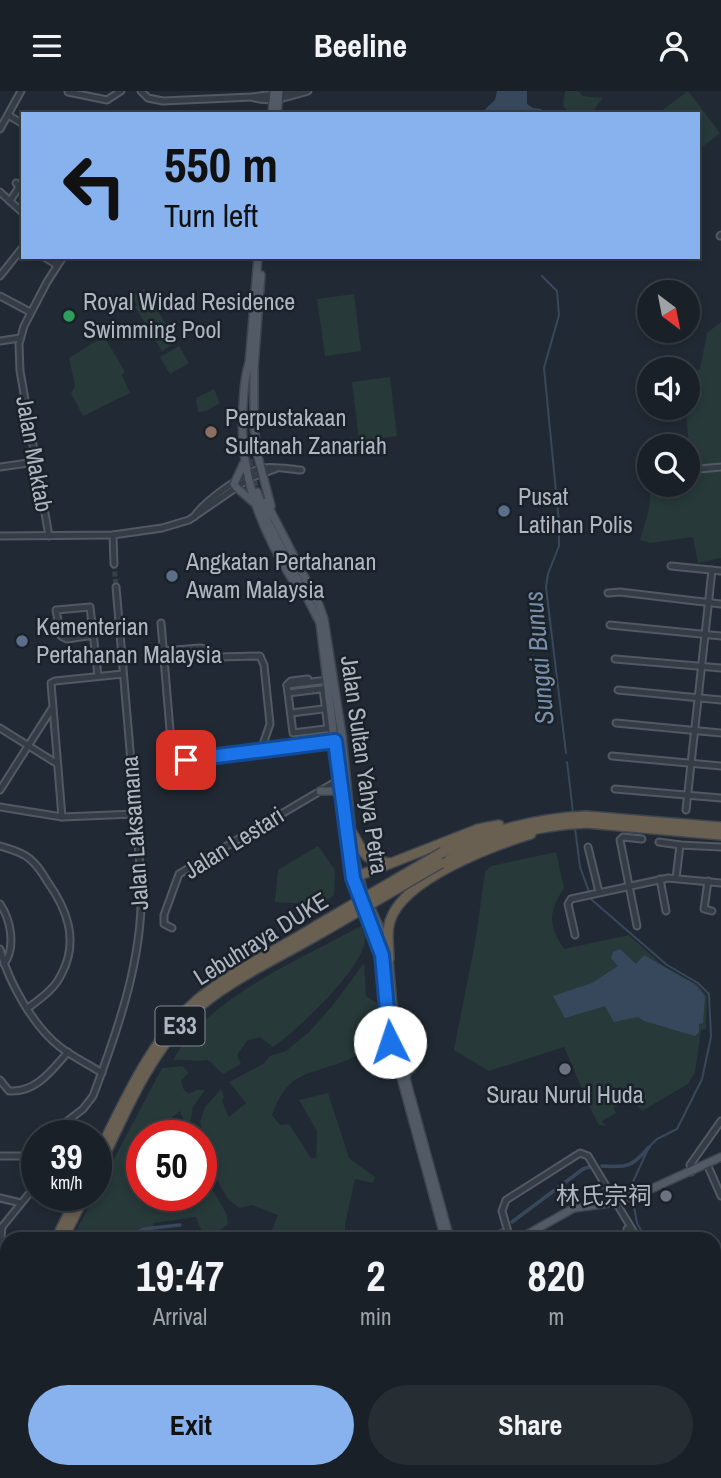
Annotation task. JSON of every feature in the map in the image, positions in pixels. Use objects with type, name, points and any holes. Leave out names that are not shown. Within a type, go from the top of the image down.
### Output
[{"type":"highway","points":[[356,877],[478,829],[524,820],[545,819]]},
{"type":"highway","name":"Lebuhraya DUKE","points":[[112,1143],[159,1053],[184,1021],[220,992],[443,852],[486,834],[545,819],[721,827]]},
{"type":"highway","name":"Lebuhraya DUKE","points":[[112,1127],[152,1051],[181,1016],[215,987],[440,863],[498,838],[534,828],[560,826],[571,820]]},
{"type":"highway","name":"Lebuhraya DUKE","points":[[586,820],[721,835]]},
{"type":"highway","points":[[389,959],[388,929],[392,915],[423,883],[463,860],[521,837],[560,826]]},
{"type":"highway","points":[[351,831],[359,849],[368,857],[378,861],[397,862]]},
{"type":"highway","points":[[60,1232],[70,1211]]},
{"type":"highway","points":[[66,1232],[77,1211]]},
{"type":"main road","points":[[259,488],[261,471],[246,432],[260,259]]},
{"type":"main road","points":[[252,453],[244,463],[235,486],[253,502],[292,579],[307,597]]},
{"type":"main road","points":[[252,453],[272,469],[253,502]]},
{"type":"main road","points":[[244,463],[247,478],[259,488]]},
{"type":"main road","name":"Jalan Sultan Yahya Petra","points":[[259,488],[319,605],[326,630],[345,759],[356,877],[382,933],[389,959],[398,1055],[395,1066],[403,1071],[407,1079],[448,1232]]},
{"type":"main road","name":"Jalan Sultan Yahya Petra","points":[[259,488],[268,522],[320,623],[328,709],[342,800],[356,877],[382,955],[390,1042],[398,1055]]},
{"type":"main road","points":[[332,784],[339,776],[345,759]]},
{"type":"main road","points":[[339,776],[348,786]]},
{"type":"main road","points":[[320,791],[335,791],[342,800]]},
{"type":"main road","name":"Jalan Sultan Yahya Petra","points":[[398,1055],[409,1053],[414,1059],[412,1067],[403,1071]]},
{"type":"main road","name":"Jalan Sultan Yahya Petra","points":[[403,1071],[443,1232]]},
{"type":"main road","points":[[528,1232],[574,1208],[635,1195],[721,1157]]},
{"type":"street","points":[[0,129],[21,91]]},
{"type":"street","points":[[68,92],[107,100],[121,91]]},
{"type":"street","points":[[141,91],[148,98],[157,100],[251,97],[257,94],[276,95],[302,91]]},
{"type":"street","points":[[8,115],[21,123]]},
{"type":"street","points":[[10,201],[19,187],[16,183]]},
{"type":"street","points":[[0,193],[21,211]]},
{"type":"street","points":[[0,276],[21,250]]},
{"type":"street","points":[[47,259],[57,265]]},
{"type":"street","name":"Jalan Maktab","points":[[49,535],[20,372],[20,338],[30,312],[62,259]]},
{"type":"street","points":[[0,296],[30,312]]},
{"type":"street","points":[[0,341],[20,338]]},
{"type":"street","points":[[0,467],[35,462]]},
{"type":"street","points":[[700,469],[721,467]]},
{"type":"street","points":[[0,536],[113,535],[162,529],[194,517],[198,511],[261,471],[301,470]]},
{"type":"street","points":[[113,535],[114,564]]},
{"type":"street","points":[[671,566],[721,571]]},
{"type":"street","points":[[686,810],[712,570]]},
{"type":"street","name":"Jalan Laksamana","points":[[68,1120],[89,1103],[102,1073],[124,1001],[141,924],[142,891],[116,587]]},
{"type":"street","points":[[608,593],[620,592],[721,604]]},
{"type":"street","points":[[94,635],[67,639],[61,636],[56,610],[90,607],[94,635],[99,676]]},
{"type":"street","points":[[161,623],[175,759],[186,760],[335,741]]},
{"type":"street","points":[[610,625],[721,636]]},
{"type":"street","points":[[163,651],[200,648],[219,657],[260,656],[264,665],[270,724],[261,750]]},
{"type":"street","points":[[615,659],[721,668]]},
{"type":"street","points":[[62,817],[50,688],[55,681],[123,674]]},
{"type":"street","points":[[287,685],[291,681],[308,679]]},
{"type":"street","points":[[287,685],[326,686]]},
{"type":"street","points":[[287,685],[293,733],[331,729]]},
{"type":"street","points":[[288,693],[326,686]]},
{"type":"street","points":[[618,690],[721,700]]},
{"type":"street","points":[[0,790],[52,709]]},
{"type":"street","points":[[291,713],[328,709]]},
{"type":"street","points":[[43,723],[49,721],[54,725]]},
{"type":"street","points":[[616,723],[721,733]]},
{"type":"street","points":[[0,728],[57,764]]},
{"type":"street","points":[[612,756],[721,766]]},
{"type":"street","name":"Jalan Lestari","points":[[172,928],[164,923],[164,915],[179,873],[332,784]]},
{"type":"street","points":[[615,789],[721,798]]},
{"type":"street","points":[[0,807],[62,817],[135,814]]},
{"type":"street","points":[[637,926],[620,840],[623,837],[642,839]]},
{"type":"street","points":[[659,842],[721,847]]},
{"type":"street","points":[[676,878],[680,845]]},
{"type":"street","points":[[0,846],[17,851],[31,860],[56,894],[65,912],[71,934],[69,954],[62,973],[50,991],[28,1008]]},
{"type":"street","points":[[588,846],[594,878],[593,893]]},
{"type":"street","points":[[660,879],[666,911]]},
{"type":"street","points":[[575,935],[568,904],[571,899],[660,879],[721,883]]},
{"type":"street","points":[[708,881],[704,909],[712,911]]},
{"type":"street","points":[[0,904],[5,914],[11,946],[4,964]]},
{"type":"street","points":[[0,949],[4,964],[28,1008],[47,1034],[68,1052],[102,1073]]},
{"type":"street","points":[[0,1080],[9,1091],[25,1090],[49,1075],[68,1052]]},
{"type":"street","points":[[691,1172],[690,1165],[721,1121]]},
{"type":"street","points":[[512,1232],[502,1210],[506,1200],[580,1153],[588,1156],[631,1232]]},
{"type":"street","points":[[0,1156],[21,1156]]},
{"type":"street","points":[[707,1164],[721,1196]]},
{"type":"street","points":[[0,1198],[21,1203],[2,1227],[2,1232]]},
{"type":"shaded area","points":[[565,91],[578,91],[583,96],[603,98],[594,112],[569,112],[563,106]]},
{"type":"shaded area","points":[[688,91],[720,133],[700,148],[700,112],[660,112]]},
{"type":"shaded area","points":[[144,289],[177,342],[162,351],[135,307],[137,305],[132,297]]},
{"type":"shaded area","points":[[354,294],[361,351],[325,356],[317,299]]},
{"type":"shaded area","points":[[721,322],[721,558],[698,563],[693,537],[650,543],[640,540],[650,497],[700,497],[700,434],[688,434],[687,420],[700,420],[700,369],[707,333]]},
{"type":"shaded area","points":[[104,336],[125,372],[122,375],[130,393],[83,416],[71,393],[75,386],[69,358]]},
{"type":"shaded area","points":[[179,346],[189,363],[170,374],[160,357]]},
{"type":"shaded area","points":[[390,377],[397,436],[359,441],[352,382]]},
{"type":"shaded area","points":[[214,389],[220,403],[206,411],[198,412],[196,398]]},
{"type":"shaded area","points":[[318,846],[335,870],[334,895],[321,905],[275,902],[278,870]]},
{"type":"shaded area","points":[[556,852],[564,888],[555,904],[552,919],[555,933],[564,949],[629,935],[663,966],[697,984],[707,996],[706,1029],[701,1030],[695,1072],[688,1084],[642,1111],[630,1098],[613,1108],[616,1113],[602,1121],[606,1126],[599,1125],[593,1114],[564,1047],[489,1071],[454,1050],[476,937],[485,872],[491,866]]},
{"type":"shaded area","points":[[361,926],[365,941],[352,968],[312,1014],[273,1047],[260,1037],[247,1041],[237,1055],[241,1064],[223,1074],[208,1060],[173,1060],[208,1017],[232,999],[283,967]]},
{"type":"shaded area","points":[[364,963],[366,996],[378,1004],[378,1046],[297,1079],[283,1092],[272,1115],[280,1125],[289,1124],[311,1158],[316,1158],[317,1131],[299,1100],[328,1093],[349,1158],[375,1177],[373,1183],[355,1179],[345,1232],[271,1232],[278,1215],[252,1205],[239,1208],[227,1198],[217,1180],[217,1120],[201,1120],[205,1107],[221,1089],[224,1097],[222,1101],[229,1117],[246,1103],[229,1082],[263,1064],[270,1056],[286,1051],[309,1032]]},
{"type":"shaded area","points":[[182,1066],[189,1073],[181,1080],[184,1090],[189,1094],[205,1090],[193,1107],[191,1120],[184,1120],[180,1111],[169,1120],[135,1120],[162,1068]]},
{"type":"shaded area","points":[[126,1136],[126,1211],[217,1211],[217,1197],[227,1215],[228,1224],[220,1230],[202,1232],[196,1217],[153,1223],[154,1232],[76,1231],[87,1211],[112,1211],[112,1163]]},
{"type":"water","points":[[497,91],[527,91],[527,104],[542,112],[482,112],[495,100]]},
{"type":"water","points":[[620,949],[636,964],[644,955],[696,985],[705,996],[703,1023],[699,1024],[699,1032],[695,1036],[638,1017],[614,1022],[605,1006],[565,1018],[553,996],[592,983],[618,966],[611,958],[613,952]]},
{"type":"waterway","name":"Sungai Bunus","points":[[542,276],[557,291],[559,315],[544,368],[559,522],[559,546],[546,587],[566,753]]},
{"type":"waterway","name":"Sungai Bunus","points":[[567,762],[573,812]]},
{"type":"waterway","name":"Sungai Bunus","points":[[575,828],[580,867],[592,900],[667,965],[698,983],[709,994],[711,1037],[702,1079],[677,1129],[657,1139],[649,1147],[631,1186],[632,1195]]},
{"type":"waterway","points":[[602,1166],[618,1167],[629,1164],[649,1147]]},
{"type":"waterway","points":[[512,1222],[583,1169],[592,1166]]},
{"type":"waterway","name":"Sungai Bunus","points":[[633,1201],[637,1223],[642,1232]]},
{"type":"waterway","points":[[137,1232],[180,1225]]},
{"type":"tunnel","points":[[248,449],[257,492]]},
{"type":"tunnel","points":[[114,564],[116,587]]},
{"type":"place","name":"Royal Widad Residence Swimming Pool","points":[[69,316]]},
{"type":"place","name":"Perpustakaan Sultanah Zanariah","points":[[211,432]]},
{"type":"place","name":"Pusat Latihan Polis","points":[[504,511]]},
{"type":"place","name":"Angkatan Pertahanan Awam Malaysia","points":[[172,576]]},
{"type":"place","name":"Kementerian Pertahanan Malaysia","points":[[22,641]]},
{"type":"place","name":"Surau Nurul Huda","points":[[565,1069]]},
{"type":"place","name":"林氏宗祠","points":[[666,1196]]},
{"type":"route","points":[[186,760],[335,741],[346,841],[353,878],[382,955],[390,1042]]}]
